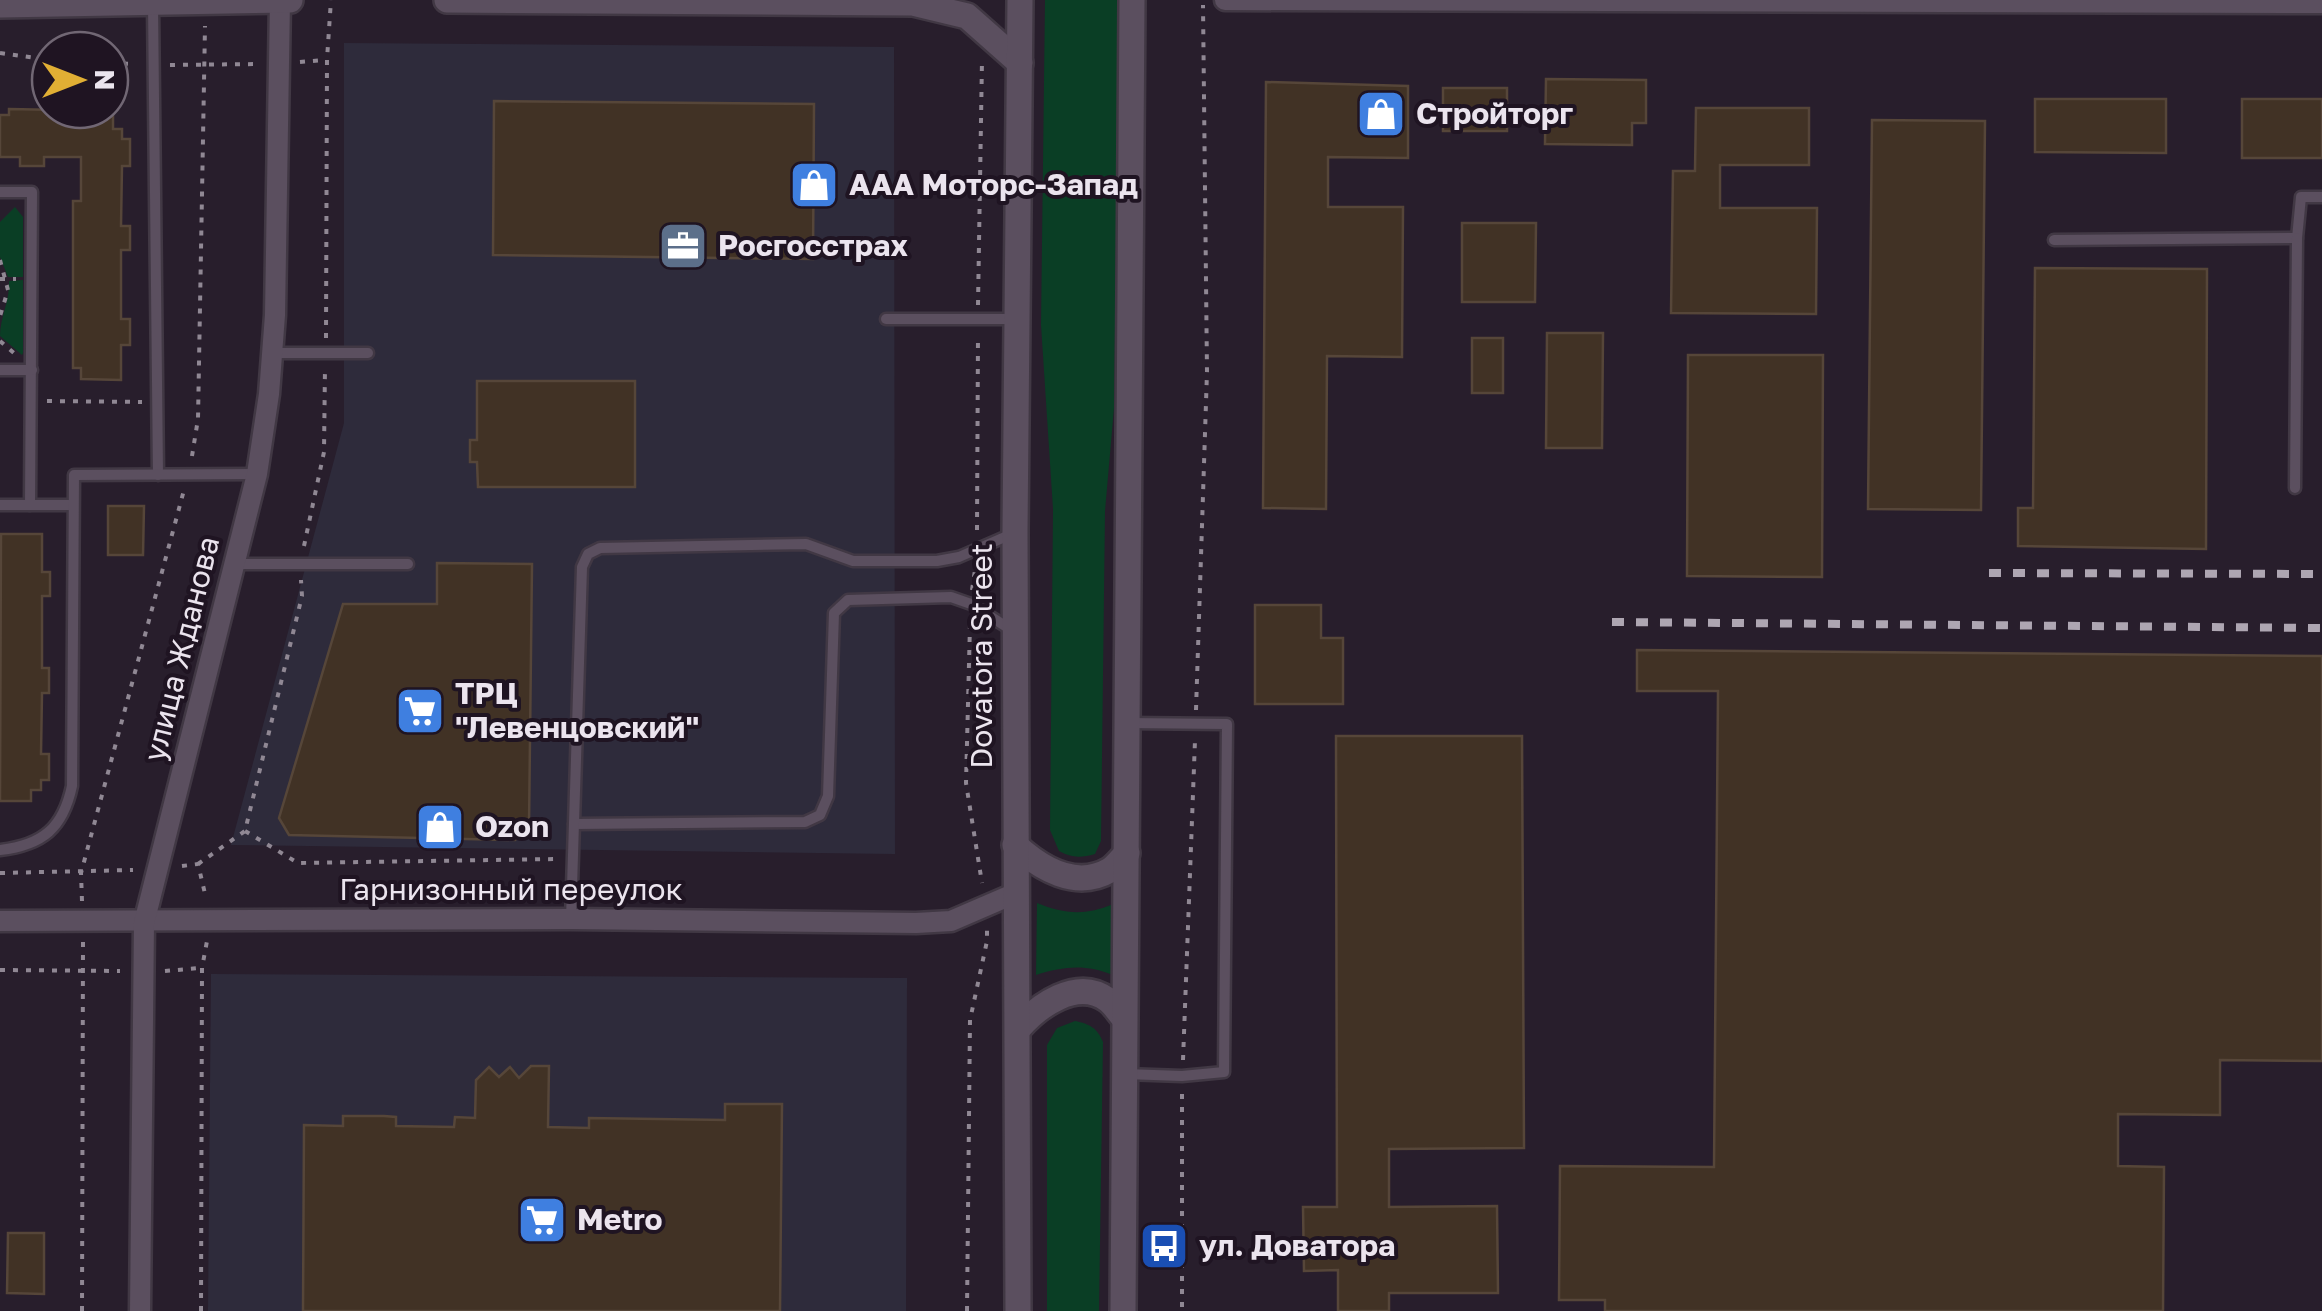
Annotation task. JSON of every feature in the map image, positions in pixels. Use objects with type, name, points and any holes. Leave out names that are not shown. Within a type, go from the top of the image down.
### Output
[{"type":"street","name":"улица Жданова","points":[[140,1311],[144,922],[257,474],[272,353],[280,0]]},
{"type":"street","points":[[0,5],[290,0]]},
{"type":"street","points":[[447,0],[913,3],[967,16],[1020,63]]},
{"type":"street","name":"Dovatora Street","points":[[1018,1311],[1014,532],[1020,0]]},
{"type":"street","points":[[1123,1311],[1132,0]]},
{"type":"street","points":[[1224,0],[2322,3]]},
{"type":"street","points":[[1015,846],[1038,866],[1082,878],[1110,870],[1127,853]]},
{"type":"street","name":"Гарнизонный переулок","points":[[0,921],[916,923],[951,921],[1016,892]]},
{"type":"street","points":[[1018,1029],[1032,1013],[1060,996],[1093,994],[1108,1000],[1124,1018]]},
{"type":"lane","points":[[152,2],[158,475]]},
{"type":"lane","points":[[0,192],[32,192],[30,505]]},
{"type":"lane","points":[[2295,488],[2297,238],[2301,197],[2322,197]]},
{"type":"lane","points":[[2054,240],[2297,238]]},
{"type":"lane","points":[[886,318],[1017,318]]},
{"type":"lane","points":[[272,353],[368,353]]},
{"type":"lane","points":[[0,370],[32,370]]},
{"type":"lane","points":[[0,850],[22,847],[46,835],[66,812],[72,786],[74,475],[257,474]]},
{"type":"lane","points":[[0,505],[73,505]]},
{"type":"lane","points":[[571,920],[582,567],[588,554],[600,548],[806,544],[853,561],[937,561],[1014,532]]},
{"type":"lane","points":[[234,564],[408,564]]},
{"type":"lane","points":[[574,824],[805,822],[820,815],[828,796],[834,613],[848,600],[951,597],[971,604],[1015,632]]},
{"type":"lane","points":[[1124,1074],[1182,1076],[1224,1072],[1227,724],[1127,723]]},
{"type":"path","points":[[0,873],[81,873],[198,864],[245,831],[302,596],[301,564],[324,452],[330,0]]},
{"type":"path","points":[[1182,1311],[1182,1076],[1207,372],[1203,0]]},
{"type":"path","points":[[82,1311],[81,873],[188,474],[198,420],[206,1]]},
{"type":"path","points":[[967,1311],[970,1020],[987,942],[986,907],[966,783],[971,604],[977,548],[980,85],[985,30]]},
{"type":"path","points":[[0,53],[30,57]]},
{"type":"path","points":[[130,64],[280,64],[327,60]]},
{"type":"path","points":[[0,260],[8,290],[0,316]]},
{"type":"path","points":[[32,400],[157,402]]},
{"type":"path","points":[[245,831],[298,863],[573,859]]},
{"type":"path","points":[[198,864],[212,920],[202,968],[201,1311]]},
{"type":"path","points":[[0,970],[145,972],[202,968]]},
{"type":"shaded area","points":[[344,43],[894,47],[895,854],[231,845],[344,423]]},
{"type":"shaded area","points":[[211,974],[907,978],[906,1311],[208,1311]]},
{"type":"green space","points":[[1045,0],[1119,0],[1114,408],[1105,511],[1101,841],[1095,854],[1081,857],[1059,851],[1050,830],[1053,509],[1041,325]]},
{"type":"green space","points":[[15,207],[23,217],[23,277],[8,277],[0,257],[0,222]]},
{"type":"green space","points":[[23,280],[22,355],[0,336],[9,281]]},
{"type":"green space","points":[[1037,903],[1075,912],[1113,904],[1113,975],[1075,968],[1036,975]]},
{"type":"green space","points":[[1075,1021],[1092,1027],[1103,1042],[1099,1311],[1047,1311],[1047,1045],[1057,1028]]},
{"type":"building","points":[[1546,79],[1646,80],[1646,123],[1632,123],[1632,145],[1545,144]]},
{"type":"building","points":[[1266,82],[1408,86],[1408,158],[1328,157],[1328,207],[1403,207],[1402,357],[1327,356],[1326,509],[1263,508]]},
{"type":"building","points":[[1443,88],[1507,88],[1507,131],[1443,131]]},
{"type":"building","points":[[2035,99],[2166,99],[2166,153],[2035,152]]},
{"type":"building","points":[[2242,99],[2322,99],[2322,158],[2242,158]]},
{"type":"building","points":[[494,101],[814,104],[813,259],[493,255]]},
{"type":"building","points":[[1696,108],[1809,108],[1809,165],[1720,165],[1720,208],[1817,208],[1816,314],[1671,313],[1673,171],[1695,171]]},
{"type":"building","points":[[9,109],[30,109],[30,130],[122,130],[122,139],[130,139],[130,166],[122,166],[121,226],[130,226],[130,250],[121,250],[121,319],[130,319],[130,345],[121,345],[121,380],[81,379],[81,368],[73,368],[73,201],[81,201],[81,157],[44,157],[44,166],[20,166],[20,157],[0,157],[0,115],[9,115]]},
{"type":"building","points":[[1872,120],[1985,121],[1981,510],[1868,509]]},
{"type":"building","points":[[1462,223],[1536,223],[1535,302],[1462,302]]},
{"type":"building","points":[[2035,268],[2207,269],[2206,549],[2018,546],[2018,508],[2033,508]]},
{"type":"building","points":[[1547,333],[1603,333],[1602,448],[1546,448]]},
{"type":"building","points":[[1472,338],[1503,338],[1503,393],[1472,393]]},
{"type":"building","points":[[1688,355],[1823,355],[1822,577],[1687,576]]},
{"type":"building","points":[[477,381],[635,381],[635,487],[478,487],[477,462],[470,462],[470,440],[477,440]]},
{"type":"building","points":[[108,506],[144,506],[143,555],[108,555]]},
{"type":"building","points":[[1,534],[42,534],[42,572],[50,572],[50,596],[42,596],[42,668],[49,668],[49,693],[42,693],[41,754],[49,754],[49,780],[41,780],[41,790],[31,790],[31,801],[0,801]]},
{"type":"building","name":"ТРЦ \"Левенцовский\"","points":[[437,563],[532,564],[529,827],[515,840],[289,835],[279,818],[343,604],[437,604]]},
{"type":"building","points":[[1255,605],[1321,605],[1321,638],[1343,638],[1343,704],[1255,704]]},
{"type":"building","points":[[1637,650],[2322,656],[2322,1061],[2220,1060],[2220,1115],[2118,1114],[2118,1166],[2164,1167],[2163,1311],[1605,1311],[1605,1300],[1559,1300],[1560,1166],[1714,1167],[1718,691],[1637,691]]},
{"type":"building","points":[[1336,736],[1522,736],[1524,1148],[1389,1149],[1389,1207],[1497,1206],[1498,1293],[1389,1293],[1389,1311],[1338,1311],[1338,1270],[1304,1271],[1303,1207],[1337,1207]]},
{"type":"building","name":"Metro","points":[[531,1066],[549,1066],[548,1127],[589,1128],[589,1118],[725,1120],[725,1104],[782,1104],[780,1311],[303,1311],[304,1125],[343,1126],[343,1116],[384,1116],[396,1117],[396,1126],[454,1127],[455,1117],[475,1118],[476,1080],[489,1067],[499,1077],[510,1067],[519,1078]]},
{"type":"building","points":[[8,1233],[44,1233],[44,1294],[7,1293]]},
{"type":"railway","points":[[1989,573],[2322,574]]},
{"type":"railway","points":[[1612,622],[2322,628]]},
{"type":"place","name":"Стройторг","points":[[1381,114]]},
{"type":"place","name":"ААА Моторс-Запад","points":[[814,185]]},
{"type":"place","name":"Росгосстрах","points":[[683,246]]},
{"type":"place","name":"ТРЦ \"Левенцовский\"","points":[[420,711]]},
{"type":"place","name":"Ozon","points":[[440,827]]},
{"type":"place","name":"Metro","points":[[542,1220]]},
{"type":"place","name":"ул. Доватора","points":[[1164,1246]]}]
